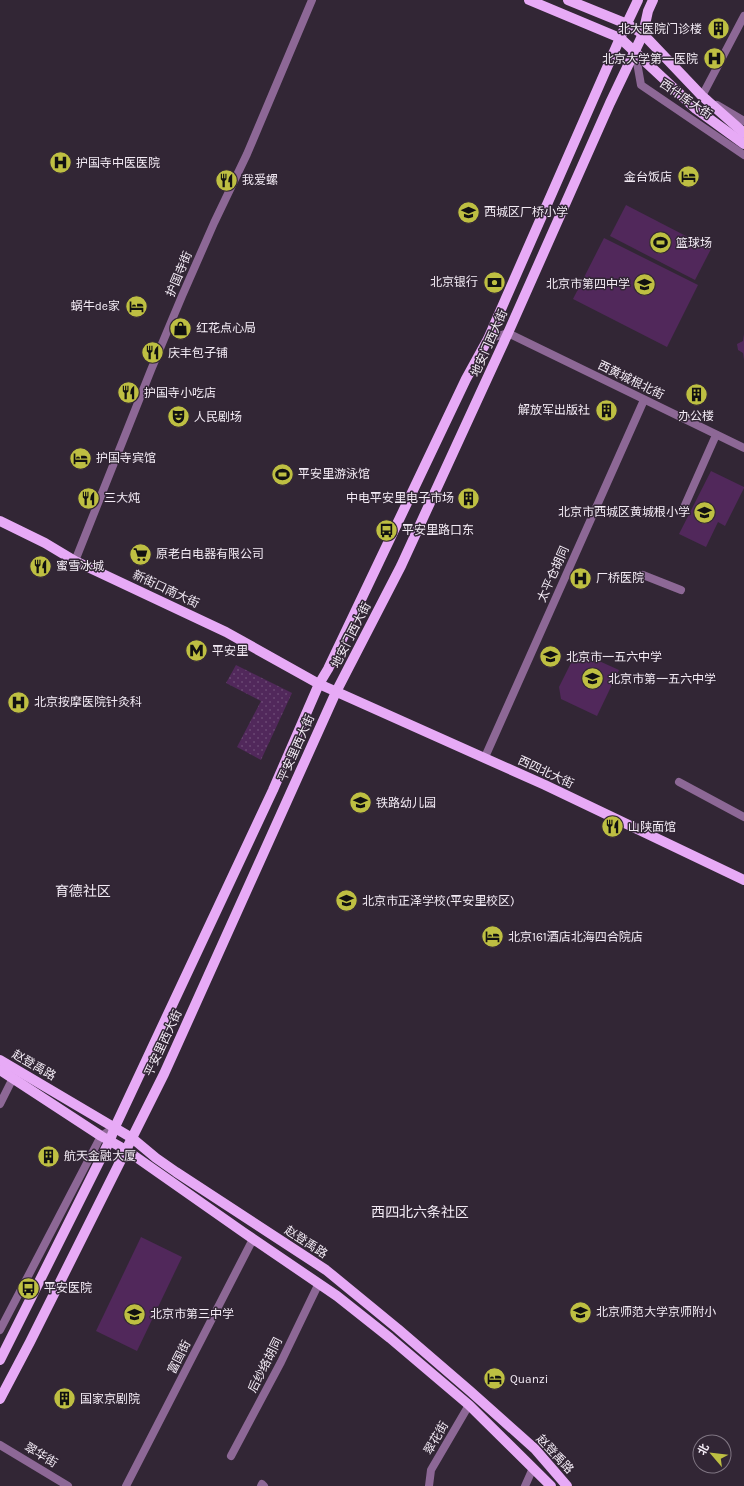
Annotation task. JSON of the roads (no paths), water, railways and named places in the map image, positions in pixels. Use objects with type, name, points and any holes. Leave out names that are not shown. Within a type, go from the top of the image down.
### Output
[{"type":"main road","points":[[529,0],[620,38],[635,51]]},
{"type":"main road","name":"西什库大街","points":[[568,0],[627,24],[643,34],[702,96],[744,133]]},
{"type":"main road","name":"地安门西大街","points":[[319,684],[328,669],[466,379],[488,339],[638,0]]},
{"type":"main road","name":"地安门西大街","points":[[336,692],[401,566],[643,34],[648,11],[654,0]]},
{"type":"main road","name":"西什库大街","points":[[635,51],[696,108],[744,144]]},
{"type":"main road","name":"新街口南大街","points":[[0,521],[45,543],[75,561],[226,632],[336,692]]},
{"type":"main road","name":"平安里西大街","points":[[0,1360],[110,1140],[273,790],[319,684]]},
{"type":"main road","name":"西四北大街","points":[[336,692],[545,785],[744,880]]},
{"type":"main road","name":"平安里西大街","points":[[0,1399],[164,1074],[336,692]]},
{"type":"main road","name":"赵登禹路","points":[[0,1060],[115,1127],[132,1138],[176,1172],[326,1270],[398,1329],[535,1449],[567,1486]]},
{"type":"main road","name":"赵登禹路","points":[[0,1070],[101,1136],[126,1150],[253,1239],[319,1283],[390,1338],[469,1405],[551,1486]]},
{"type":"street","name":"护国寺街","points":[[75,561],[180,302],[214,223],[247,154],[312,0]]},
{"type":"street","points":[[702,96],[744,16]]},
{"type":"street","name":"西什库大街","points":[[635,51],[641,85],[744,155]]},
{"type":"street","name":"西什库大街","points":[[702,96],[744,121]]},
{"type":"street","points":[[488,339],[508,332]]},
{"type":"street","name":"西黄城根北街","points":[[508,332],[744,448]]},
{"type":"street","name":"太平仓胡同","points":[[484,758],[644,400]]},
{"type":"street","points":[[685,505],[716,435]]},
{"type":"street","points":[[643,575],[681,590]]},
{"type":"street","points":[[679,782],[744,818]]},
{"type":"street","points":[[0,1104],[13,1078]]},
{"type":"street","points":[[0,1330],[101,1136],[115,1127]]},
{"type":"street","name":"富国街","points":[[126,1486],[253,1239]]},
{"type":"street","name":"后纱络胡同","points":[[231,1456],[281,1362],[319,1283]]},
{"type":"street","name":"翠花街","points":[[429,1486],[431,1470],[469,1405]]},
{"type":"street","name":"翠华街","points":[[0,1445],[68,1486]]},
{"type":"street","points":[[525,1486],[533,1468]]},
{"type":"place","name":"北大医院门诊楼","points":[[718,29]]},
{"type":"place","name":"北京大学第一医院","points":[[714,59]]},
{"type":"place","name":"护国寺中医医院","points":[[61,163]]},
{"type":"place","name":"金台饭店","points":[[688,177]]},
{"type":"place","name":"我爱螺","points":[[226,180]]},
{"type":"place","name":"西城区厂桥小学","points":[[468,212]]},
{"type":"place","name":"篮球场","points":[[660,243]]},
{"type":"place","name":"北京银行","points":[[494,282]]},
{"type":"place","name":"北京市第四中学","points":[[645,284]]},
{"type":"place","name":"蜗牛de家","points":[[136,306]]},
{"type":"place","name":"红花点心局","points":[[181,328]]},
{"type":"place","name":"庆丰包子铺","points":[[153,353]]},
{"type":"place","name":"护国寺小吃店","points":[[129,393]]},
{"type":"place","name":"办公楼","points":[[696,395]]},
{"type":"place","name":"解放军出版社","points":[[606,410]]},
{"type":"place","name":"人民剧场","points":[[178,417]]},
{"type":"place","name":"护国寺宾馆","points":[[81,458]]},
{"type":"place","name":"平安里游泳馆","points":[[282,474]]},
{"type":"place","name":"三大炖","points":[[89,498]]},
{"type":"place","name":"中电平安里电子市场","points":[[469,498]]},
{"type":"place","name":"北京市西城区黄城根小学","points":[[705,512]]},
{"type":"place","name":"平安里路口东","points":[[386,530]]},
{"type":"place","name":"原老白电器有限公司","points":[[140,554]]},
{"type":"place","name":"蜜雪冰城","points":[[40,566]]},
{"type":"place","name":"厂桥医院","points":[[580,578]]},
{"type":"place","name":"平安里","points":[[196,651]]},
{"type":"place","name":"北京市一五六中学","points":[[550,657]]},
{"type":"place","name":"北京市第一五六中学","points":[[592,679]]},
{"type":"place","name":"北京按摩医院针灸科","points":[[18,702]]},
{"type":"place","name":"铁路幼儿园","points":[[361,803]]},
{"type":"place","name":"山陕面馆","points":[[613,827]]},
{"type":"place","name":"北京市正泽学校(平安里校区)","points":[[347,901]]},
{"type":"place","name":"北京161酒店北海四合院店","points":[[493,937]]},
{"type":"place","name":"航天金融大厦","points":[[48,1156]]},
{"type":"place","name":"平安医院","points":[[28,1288]]},
{"type":"place","name":"北京师范大学京师附小","points":[[580,1312]]},
{"type":"place","name":"北京市第三中学","points":[[134,1314]]},
{"type":"place","name":"Quanzi","points":[[494,1379]]},
{"type":"place","name":"国家京剧院","points":[[65,1399]]},
{"type":"district","name":"育德社区","points":[[83,891]]},
{"type":"district","name":"西四北六条社区","points":[[420,1212]]}]
